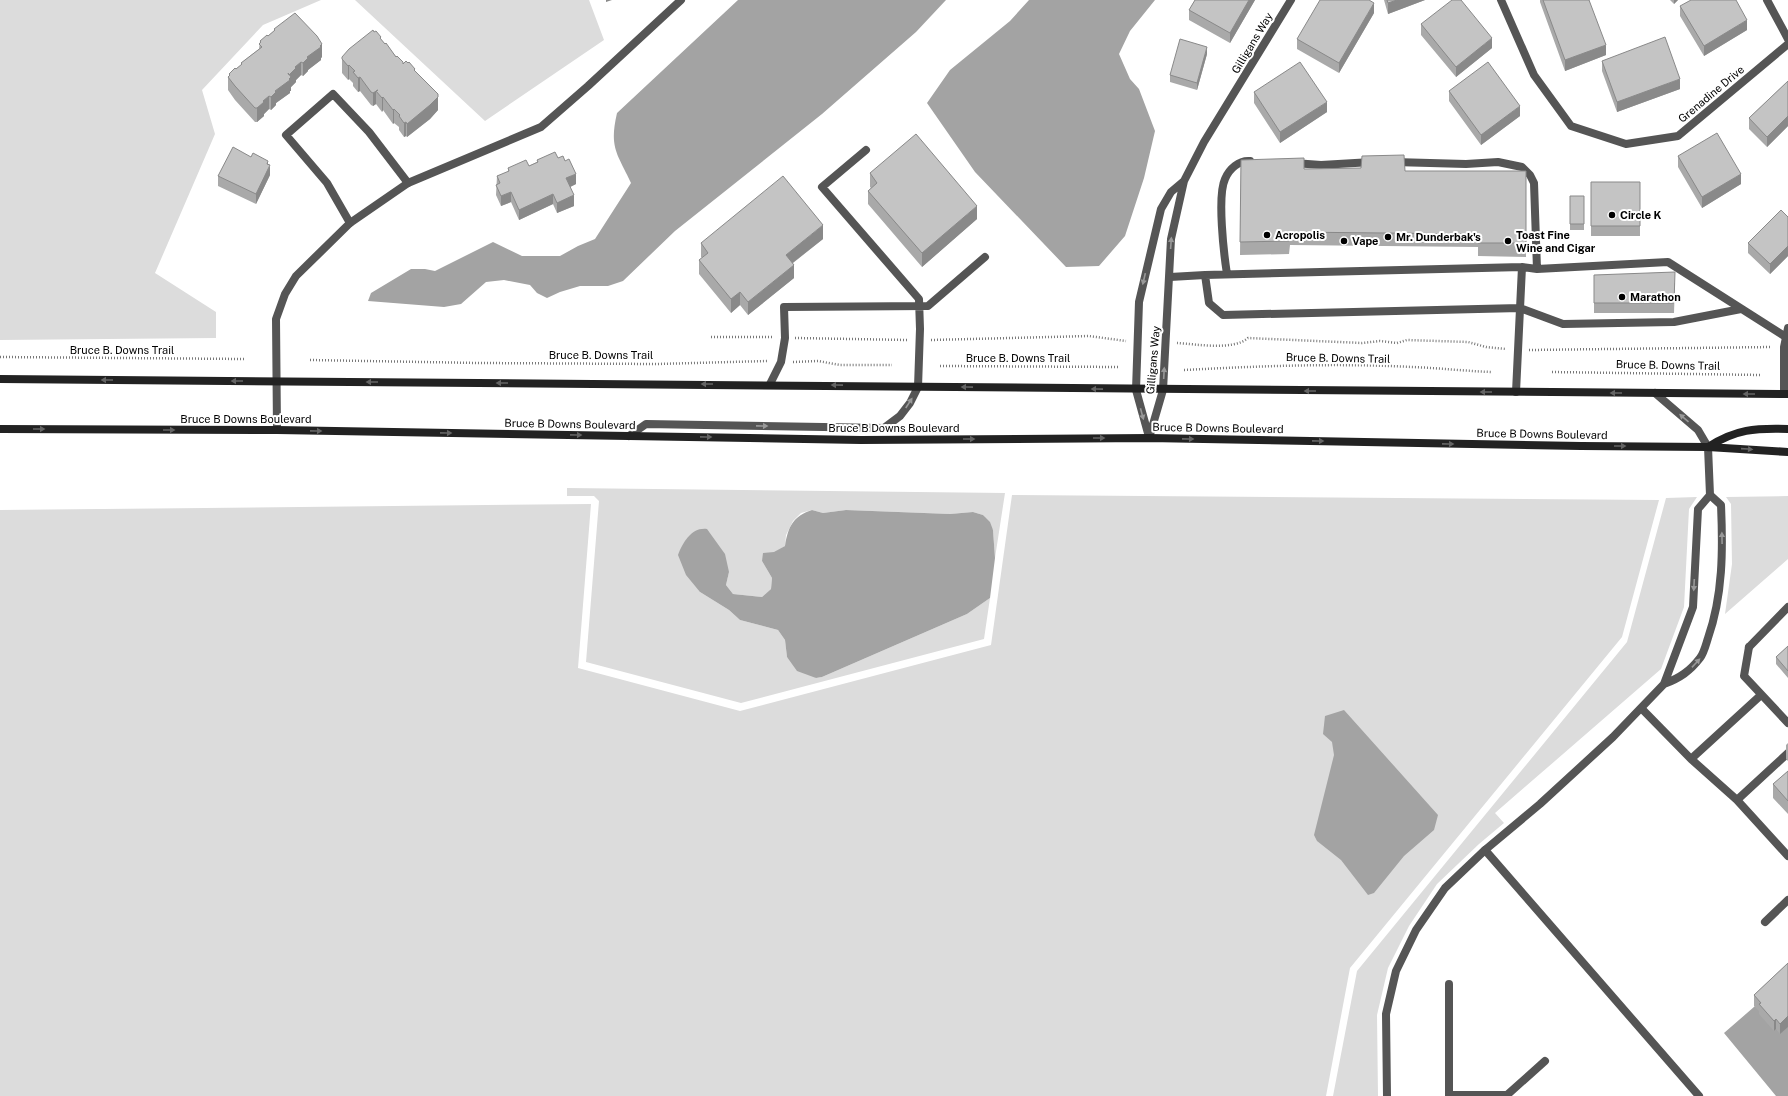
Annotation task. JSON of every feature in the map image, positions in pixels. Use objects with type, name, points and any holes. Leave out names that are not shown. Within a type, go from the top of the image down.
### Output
[{"type":"main road","points":[[0,379],[770,384],[1136,390],[1786,394]]},
{"type":"main road","points":[[1708,447],[1725,436],[1758,428],[1788,429]]},
{"type":"main road","name":"Bruce B Downs Boulevard","points":[[0,429],[277,430],[861,440],[1149,438],[1708,447],[1788,452]]},
{"type":"street","points":[[277,430],[276,319],[285,294],[296,276],[350,223],[408,183],[541,126],[594,81],[681,0]]},
{"type":"street","name":"Gilligans Way","points":[[1149,438],[1163,390],[1171,240],[1184,181],[1204,142],[1291,0]]},
{"type":"street","name":"Grenadine Drive","points":[[1501,0],[1534,75],[1571,126],[1626,144],[1678,136],[1788,44]]},
{"type":"street","points":[[1767,0],[1788,39]]},
{"type":"street","points":[[350,223],[327,183],[286,135],[333,94],[369,132],[408,183]]},
{"type":"street","points":[[629,436],[646,424],[884,428],[900,416],[910,403],[918,387],[920,340],[919,300],[822,187],[866,150]]},
{"type":"street","points":[[1227,274],[1223,244],[1222,192],[1224,180],[1236,165],[1244,160],[1257,161]]},
{"type":"street","points":[[1285,163],[1321,165],[1381,162],[1466,164],[1498,162],[1522,167],[1530,175],[1534,183],[1537,269]]},
{"type":"street","name":"Gilligans Way","points":[[1149,438],[1136,390],[1139,302],[1161,208],[1171,192],[1184,181]]},
{"type":"street","points":[[770,384],[781,362],[785,338],[784,307],[928,306],[985,257]]},
{"type":"street","points":[[1170,277],[1227,274],[1522,267],[1537,269],[1668,262],[1786,337]]},
{"type":"street","points":[[1516,392],[1522,267]]},
{"type":"street","points":[[1205,275],[1209,303],[1223,316],[1520,308],[1564,324],[1674,322],[1741,309]]},
{"type":"street","points":[[1786,394],[1784,347],[1788,328]]},
{"type":"street","points":[[1655,393],[1698,430],[1708,447],[1710,495],[1721,506],[1722,518],[1723,564],[1715,617],[1701,657],[1682,677],[1664,684]]},
{"type":"street","points":[[1387,1096],[1386,1014],[1396,971],[1416,930],[1445,888],[1485,850],[1540,804],[1642,709],[1664,684],[1693,607],[1698,509],[1710,495]]},
{"type":"street","points":[[1788,607],[1749,647],[1744,676],[1788,723]]},
{"type":"street","points":[[1692,759],[1761,695]]},
{"type":"street","points":[[1642,709],[1692,759],[1737,800],[1788,856]]},
{"type":"street","points":[[1737,800],[1788,753]]},
{"type":"street","points":[[1485,850],[1699,1096]]},
{"type":"street","points":[[1765,922],[1788,900]]},
{"type":"street","points":[[1449,984],[1449,1095],[1507,1095],[1546,1061]]},
{"type":"path","points":[[712,337],[920,340],[1089,336],[1137,343]]},
{"type":"path","points":[[1166,342],[1216,346],[1242,344],[1248,338],[1362,343],[1380,340],[1397,343],[1415,340],[1468,342],[1486,347],[1518,350],[1784,347]]},
{"type":"path","name":"Bruce B. Downs Trail","points":[[0,357],[244,359]]},
{"type":"path","name":"Bruce B. Downs Trail","points":[[310,360],[657,364],[818,361],[840,364],[892,365]]},
{"type":"path","name":"Bruce B. Downs Trail","points":[[1184,370],[1279,365],[1413,367],[1454,371],[1491,372]]},
{"type":"path","name":"Bruce B. Downs Trail","points":[[940,366],[1120,367]]},
{"type":"path","name":"Bruce B. Downs Trail","points":[[1552,372],[1760,375]]},
{"type":"shaded area","points":[[0,0],[321,0],[263,25],[202,90],[215,134],[155,273],[216,312],[216,338],[0,340]]},
{"type":"shaded area","points":[[355,0],[589,0],[604,40],[485,121]]},
{"type":"shaded area","points":[[738,0],[946,0],[916,32],[822,114],[675,231],[623,281],[608,286],[580,286],[547,298],[537,293],[530,285],[504,280],[486,282],[461,304],[444,307],[368,301],[371,293],[411,269],[435,271],[493,242],[522,256],[560,256],[595,239],[631,183],[618,157],[614,143],[617,113]]},
{"type":"shaded area","points":[[1029,0],[1155,0],[1130,31],[1119,54],[1130,79],[1139,89],[1155,131],[1144,178],[1125,236],[1099,266],[1066,267],[975,172],[927,103],[950,70],[1010,21]]},
{"type":"shaded area","points":[[567,488],[1005,493],[995,558],[993,530],[983,515],[973,512],[950,514],[846,510],[823,513],[812,510],[801,513],[793,521],[786,535],[785,546],[762,561],[772,578],[771,589],[762,597],[733,594],[726,585],[729,572],[700,592],[729,610],[740,620],[778,630],[785,640],[787,657],[816,678],[822,677],[967,614],[990,598],[984,639],[741,703],[586,662],[599,501],[594,496],[567,496]]},
{"type":"shaded area","points":[[1012,495],[1659,500],[1622,637],[1350,968],[1326,1096],[0,1096],[0,510],[591,504],[578,668],[740,711],[991,645]]},
{"type":"shaded area","points":[[1788,496],[1788,559],[1725,614],[1732,564],[1731,504],[1726,497]]},
{"type":"shaded area","points":[[1697,497],[1689,509],[1684,607],[1661,669],[1495,813],[1504,823],[1479,844],[1437,884],[1409,926],[1388,968],[1377,1015],[1378,1096],[1333,1096],[1357,971],[1627,642],[1666,498]]},
{"type":"shaded area","points":[[812,510],[823,513],[846,510],[950,514],[973,512],[983,515],[990,522],[993,530],[995,558],[990,598],[967,614],[822,677],[816,678],[797,671],[787,657],[785,640],[778,630],[740,620],[729,610],[700,592],[686,575],[678,555],[689,536],[697,530],[707,529],[725,554],[729,572],[726,585],[733,594],[762,597],[771,589],[772,578],[762,561],[763,553],[774,552],[785,546],[792,523],[800,515]]},
{"type":"shaded area","points":[[1344,710],[1438,815],[1434,830],[1404,856],[1374,893],[1368,895],[1341,860],[1317,841],[1314,835],[1334,755],[1332,742],[1323,734],[1325,716]]},
{"type":"shaded area","points":[[1762,1000],[1788,1023],[1788,1096],[1776,1096],[1724,1033]]},
{"type":"building","points":[[1195,0],[1249,0],[1230,33],[1189,10]]},
{"type":"building","points":[[1320,0],[1369,0],[1374,3],[1339,63],[1297,39]]},
{"type":"building","points":[[1387,0],[1397,0],[1388,3]]},
{"type":"building","points":[[1452,0],[1461,0],[1492,38],[1456,67],[1421,24]]},
{"type":"building","points":[[1543,0],[1589,0],[1606,45],[1565,60]]},
{"type":"building","points":[[1691,0],[1736,0],[1747,20],[1704,46],[1680,6]]},
{"type":"building","points":[[295,13],[317,36],[322,44],[320,46],[321,47],[307,57],[308,58],[303,63],[301,62],[295,67],[296,68],[289,75],[291,77],[289,79],[290,80],[275,91],[276,92],[271,97],[269,96],[263,101],[264,102],[257,108],[255,108],[228,77],[235,68],[236,69],[242,64],[241,63],[262,47],[259,44],[261,42],[260,41]]},
{"type":"building","points":[[373,30],[374,32],[376,31],[381,37],[380,38],[385,44],[386,43],[396,57],[397,56],[403,62],[403,64],[406,61],[408,63],[409,62],[415,69],[414,70],[438,94],[438,97],[430,105],[407,124],[406,122],[404,123],[399,116],[400,115],[394,109],[393,110],[383,97],[382,98],[376,91],[373,93],[371,92],[360,77],[358,78],[353,72],[355,71],[342,59],[349,49]]},
{"type":"building","points":[[1665,37],[1680,79],[1617,102],[1602,61]]},
{"type":"building","points":[[1180,39],[1207,47],[1197,83],[1170,75]]},
{"type":"building","points":[[1300,62],[1327,102],[1280,132],[1254,92]]},
{"type":"building","points":[[1488,62],[1520,106],[1481,135],[1449,91]]},
{"type":"building","points":[[1788,81],[1788,116],[1767,137],[1749,118]]},
{"type":"building","points":[[1717,133],[1741,174],[1702,197],[1678,156]]},
{"type":"building","points":[[916,134],[977,206],[922,253],[868,191],[877,183],[870,173]]},
{"type":"building","points":[[233,147],[251,157],[253,153],[268,161],[267,164],[270,165],[256,194],[218,176]]},
{"type":"building","points":[[555,152],[558,158],[563,156],[565,161],[569,159],[576,174],[566,178],[574,195],[557,203],[553,194],[519,210],[511,192],[501,196],[496,185],[500,183],[497,176],[509,171],[508,168],[526,160],[529,166],[538,162],[537,160]]},
{"type":"building","points":[[1404,155],[1405,171],[1526,171],[1526,243],[1478,243],[1479,234],[1290,232],[1289,241],[1240,242],[1241,160],[1304,158],[1304,169],[1361,168],[1362,156]]},
{"type":"building","points":[[783,176],[823,225],[786,255],[794,265],[748,302],[740,292],[731,299],[699,260],[708,253],[701,243]]},
{"type":"building","points":[[1591,182],[1640,182],[1640,226],[1591,226]]},
{"type":"building","points":[[1570,196],[1584,196],[1584,224],[1570,224]]},
{"type":"building","points":[[1781,210],[1788,217],[1788,246],[1770,264],[1748,243]]},
{"type":"building","points":[[1675,272],[1674,303],[1594,303],[1594,275]]},
{"type":"building","points":[[1788,646],[1788,671],[1776,657]]},
{"type":"building","points":[[1788,771],[1788,801],[1773,784]]},
{"type":"building","points":[[1788,963],[1788,1016],[1780,1024],[1776,1019],[1774,1021],[1759,1004],[1761,1003],[1754,995]]},
{"type":"place","name":"Circle K","points":[[1612,215]]},
{"type":"place","name":"Acropolis","points":[[1267,235]]},
{"type":"place","name":"Mr. Dunderbak's","points":[[1388,237]]},
{"type":"place","name":"Vape","points":[[1344,241]]},
{"type":"place","name":"Toast Fine Wine and Cigar","points":[[1508,241]]},
{"type":"place","name":"Marathon","points":[[1622,297]]}]
